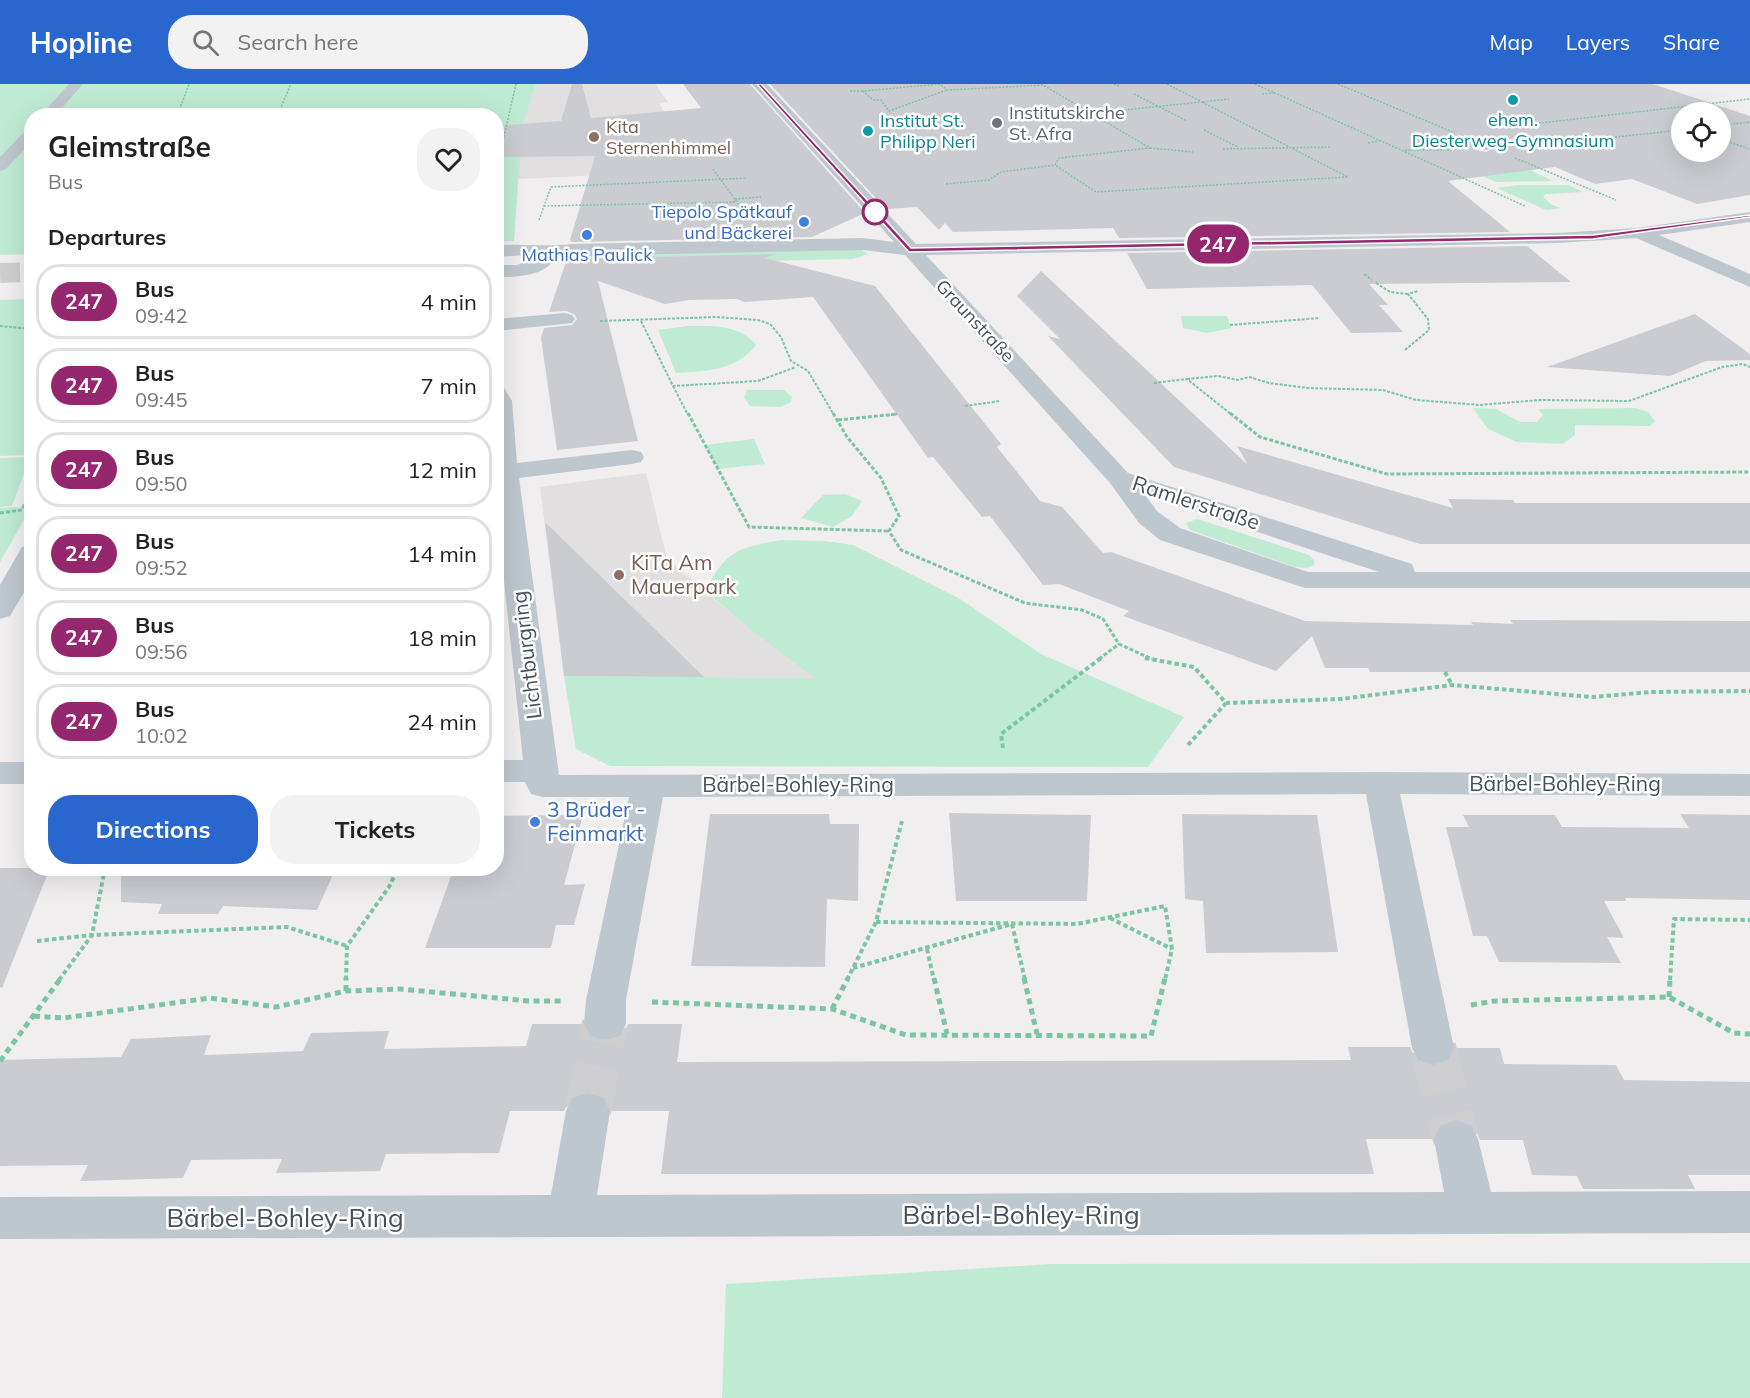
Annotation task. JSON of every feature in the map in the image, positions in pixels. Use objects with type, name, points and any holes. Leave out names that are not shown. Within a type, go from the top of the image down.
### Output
[{"type":"street","points":[[54,108],[76,84]]},
{"type":"street","name":"Graunstraße","points":[[759,84],[1119,478]]},
{"type":"street","points":[[0,166],[24,140]]},
{"type":"street","points":[[1652,216],[1680,227]]},
{"type":"street","points":[[504,271],[519,271],[566,250],[863,244],[909,250],[1593,237],[1750,217]]},
{"type":"street","points":[[1564,223],[1593,237]]},
{"type":"street","points":[[1637,233],[1750,281]]},
{"type":"street","points":[[504,250],[519,248],[558,269],[880,262],[909,250]]},
{"type":"street","points":[[504,324],[565,320]]},
{"type":"street","points":[[504,464],[632,457]]},
{"type":"street","name":"Ramlerstraße","points":[[1119,478],[1148,518],[1170,534],[1305,580],[1750,580]]},
{"type":"street","name":"Ramlerstraße","points":[[1119,478],[1429,579]]},
{"type":"street","name":"Lichtburgring","points":[[504,480],[541,771]]},
{"type":"street","points":[[0,610],[24,566]]},
{"type":"street","points":[[504,771],[541,771]]},
{"type":"street","name":"Bärbel-Bohley-Ring","points":[[541,771],[543,786],[1381,783],[1750,785]]},
{"type":"street","points":[[0,773],[24,773]]},
{"type":"street","points":[[1381,783],[1429,1030]]},
{"type":"street","points":[[606,1012],[648,786]]},
{"type":"street","points":[[570,1217],[588,1111]]},
{"type":"street","points":[[1456,1139],[1472,1213]]},
{"type":"street","name":"Bärbel-Bohley-Ring","points":[[0,1218],[1750,1212]]},
{"type":"path","points":[[180,108],[189,84]]},
{"type":"path","points":[[280,108],[291,84]]},
{"type":"path","points":[[504,136],[516,84]]},
{"type":"path","points":[[1114,84],[1119,86]]},
{"type":"path","points":[[946,184],[989,180],[1001,171],[1055,165],[1096,192],[1348,177],[1167,84]]},
{"type":"path","points":[[1255,84],[1564,223]]},
{"type":"path","points":[[850,91],[941,85],[948,90]]},
{"type":"path","points":[[862,91],[873,100],[881,100],[889,111],[948,90],[1043,85],[1150,148]]},
{"type":"path","points":[[1262,94],[1275,93]]},
{"type":"path","points":[[1134,94],[1187,121]]},
{"type":"path","points":[[1093,113],[1229,99]]},
{"type":"path","points":[[1513,126],[1750,99]]},
{"type":"path","points":[[1733,124],[1750,122]]},
{"type":"path","points":[[1204,130],[1239,148]]},
{"type":"path","points":[[1454,133],[1466,131]]},
{"type":"path","points":[[1521,147],[1671,131]]},
{"type":"path","points":[[1554,137],[1566,142]]},
{"type":"path","points":[[1368,143],[1382,141]]},
{"type":"path","points":[[1731,143],[1750,149]]},
{"type":"path","points":[[1223,149],[1285,146],[1330,147]]},
{"type":"path","points":[[1055,165],[1059,158],[1150,148],[1193,153]]},
{"type":"path","points":[[713,169],[747,217]]},
{"type":"path","points":[[538,222],[551,187],[747,178]]},
{"type":"path","points":[[544,206],[710,202],[760,197]]},
{"type":"path","points":[[709,210],[710,202]]},
{"type":"path","points":[[621,212],[623,204]]},
{"type":"path","points":[[1376,284],[1390,291],[1408,294],[1419,291]]},
{"type":"path","points":[[1405,350],[1428,336],[1430,330],[1430,320],[1408,294]]},
{"type":"path","points":[[565,320],[641,321],[722,318],[768,322],[781,336],[787,358],[796,367],[808,371],[847,437],[881,478],[899,516],[888,531]]},
{"type":"path","points":[[1230,325],[1320,318]]},
{"type":"path","points":[[641,321],[673,386],[749,527],[888,531]]},
{"type":"path","points":[[0,326],[24,328]]},
{"type":"path","points":[[1154,383],[1218,376],[1238,380],[1249,377],[1269,383],[1308,388],[1373,389],[1416,400],[1480,405],[1540,400],[1629,401],[1722,367],[1743,364],[1750,367]]},
{"type":"path","points":[[673,386],[758,381],[796,367]]},
{"type":"path","points":[[1187,379],[1260,437],[1387,474],[1750,472]]},
{"type":"path","points":[[837,420],[897,414]]},
{"type":"path","points":[[0,513],[22,510],[24,505]]},
{"type":"path","points":[[888,531],[901,550],[1025,603],[1082,610],[1103,620],[1119,644],[1145,658],[1194,667],[1209,687],[1226,703],[1341,699],[1452,686],[1592,697],[1651,692],[1750,691]]},
{"type":"path","points":[[1006,784],[1001,734],[1119,644]]},
{"type":"path","points":[[1445,672],[1452,686]]},
{"type":"path","points":[[832,1009],[876,922],[902,821]]},
{"type":"path","points":[[0,1061],[92,935],[103,876]]},
{"type":"path","points":[[346,991],[347,946],[389,887],[394,876]]},
{"type":"path","points":[[34,1016],[63,1018],[210,998],[276,1007],[346,991],[400,989],[529,1001],[606,1012],[832,1009],[906,1035],[1151,1036],[1172,949],[1165,906],[1077,924],[876,922]]},
{"type":"path","points":[[1110,917],[1172,949]]},
{"type":"path","points":[[1668,997],[1674,919],[1750,920]]},
{"type":"path","points":[[854,968],[927,950],[1012,924]]},
{"type":"path","points":[[1012,924],[1037,1034]]},
{"type":"path","points":[[37,941],[92,935],[287,927],[347,946]]},
{"type":"path","points":[[927,950],[947,1034]]},
{"type":"path","points":[[1429,1030],[1494,1001],[1668,997],[1734,1034],[1750,1034]]},
{"type":"shaded area","name":"Kita Sternenhimmel","points":[[536,84],[655,84],[668,102],[659,103],[670,120],[624,174],[517,179],[522,128]]},
{"type":"shaded area","name":"KiTa Am Mauerpark","points":[[646,473],[667,559],[747,627],[816,678],[564,676],[540,487]]},
{"type":"green space","points":[[0,84],[536,84],[522,128],[514,241],[504,242],[504,108],[24,108],[24,254],[0,255]]},
{"type":"green space","points":[[1494,153],[1553,181],[1496,182],[1455,163]]},
{"type":"green space","points":[[1518,185],[1568,185],[1583,192],[1546,194],[1543,197],[1552,205],[1561,208],[1546,210],[1497,188]]},
{"type":"green space","points":[[859,248],[868,254],[853,259],[582,265],[568,261],[575,253]]},
{"type":"green space","points":[[24,299],[24,455],[0,456],[0,300]]},
{"type":"green space","points":[[1181,316],[1227,316],[1231,328],[1207,333],[1183,328]]},
{"type":"green space","points":[[688,326],[716,326],[734,330],[742,333],[756,345],[748,354],[730,365],[710,370],[676,373],[658,330]]},
{"type":"green space","points":[[747,390],[784,390],[792,397],[791,402],[781,407],[750,406],[744,397]]},
{"type":"green space","points":[[1473,408],[1496,409],[1520,422],[1537,422],[1543,415],[1538,409],[1635,408],[1648,412],[1655,421],[1650,426],[1575,425],[1575,435],[1562,444],[1517,442],[1488,429]]},
{"type":"green space","points":[[754,439],[765,464],[718,469],[705,445]]},
{"type":"green space","points":[[24,457],[24,473],[12,506],[0,507],[0,458]]},
{"type":"green space","points":[[845,494],[862,501],[852,516],[833,527],[801,518],[823,495]]},
{"type":"green space","points":[[16,507],[24,509],[24,520],[0,562],[0,508]]},
{"type":"green space","points":[[1197,519],[1309,555],[1314,560],[1314,565],[1307,568],[1295,567],[1190,530],[1186,523]]},
{"type":"green space","points":[[781,540],[824,541],[853,545],[960,599],[1041,654],[1184,717],[1148,767],[610,766],[576,749],[564,676],[815,678],[747,627],[706,591],[720,567],[735,553]]},
{"type":"green space","points":[[1750,1263],[1750,1398],[722,1398],[726,1284],[1051,1264]]},
{"type":"building","points":[[572,84],[582,84],[591,118],[701,108],[683,84],[750,84],[865,213],[812,237],[572,242],[570,240],[595,156],[504,157],[504,125],[561,121]]},
{"type":"building","points":[[770,84],[1653,84],[1708,102],[1671,102],[1671,162],[1731,162],[1731,110],[1750,116],[1750,195],[1697,204],[1632,179],[1595,184],[1555,167],[1448,181],[1510,232],[1119,238],[1113,228],[953,232],[945,223],[939,230],[917,207],[886,209]],"holes":[[[1485,138],[1494,140],[1496,147],[1486,152],[1477,150],[1474,143]]]},
{"type":"building","points":[[1527,246],[1571,282],[1369,284],[1388,305],[1379,305],[1403,332],[1351,333],[1312,285],[1147,289],[1127,253]]},
{"type":"building","points":[[774,254],[765,258],[875,286],[1001,444],[997,447],[1040,501],[1062,507],[1103,553],[1111,552],[1305,621],[1473,625],[1471,622],[1513,624],[1510,620],[1750,621],[1750,672],[1370,672],[1368,668],[1325,668],[1312,636],[1276,671],[1123,616],[1129,611],[1059,584],[1043,585],[990,516],[982,517],[933,457],[928,458],[813,297],[745,302],[737,299],[689,300],[665,304],[598,281],[638,441],[557,450],[541,338],[544,328],[572,325],[577,319],[574,314],[566,311],[549,312],[567,259]]},
{"type":"building","points":[[1041,271],[1248,465],[1237,446],[1453,508],[1448,499],[1513,500],[1515,503],[1750,503],[1750,544],[1420,544],[1174,467],[1048,336],[1060,339],[1017,296]]},
{"type":"building","points":[[1695,314],[1750,354],[1750,360],[1706,361],[1670,376],[1547,367]]},
{"type":"building","points":[[545,522],[704,677],[564,676]]},
{"type":"building","points":[[949,813],[1091,815],[1087,901],[956,901]]},
{"type":"building","points":[[710,814],[829,814],[830,824],[859,824],[858,901],[827,899],[825,967],[691,966]]},
{"type":"building","points":[[1182,814],[1317,815],[1338,952],[1206,953],[1203,901],[1185,899]]},
{"type":"building","points":[[1680,814],[1750,815],[1750,900],[1625,898],[1626,901],[1604,901],[1624,938],[1607,937],[1621,963],[1499,962],[1487,936],[1473,936],[1446,827],[1469,827],[1463,815],[1555,815],[1562,827],[1689,828]]},
{"type":"building","points":[[583,815],[564,885],[585,884],[574,925],[556,925],[551,948],[425,948],[451,876],[504,876],[504,816]]},
{"type":"building","points":[[0,868],[24,868],[24,876],[47,876],[2,988],[0,987]]},
{"type":"building","points":[[121,876],[332,876],[317,910],[223,906],[218,914],[158,914],[162,904],[121,902]]},
{"type":"building","points":[[532,1024],[582,1024],[588,1037],[604,1042],[621,1038],[628,1024],[682,1024],[677,1062],[1351,1060],[1348,1047],[1410,1047],[1417,1062],[1434,1067],[1449,1062],[1456,1048],[1500,1048],[1504,1064],[1616,1065],[1624,1080],[1750,1082],[1750,1175],[1688,1175],[1695,1189],[1583,1189],[1577,1176],[1532,1175],[1523,1140],[1480,1140],[1473,1124],[1457,1118],[1439,1124],[1432,1139],[1366,1139],[1374,1174],[661,1174],[669,1111],[612,1111],[605,1096],[589,1091],[571,1096],[564,1111],[510,1111],[499,1153],[386,1154],[380,1171],[276,1173],[282,1159],[191,1160],[183,1178],[80,1181],[88,1165],[0,1166],[0,1060],[121,1057],[131,1039],[211,1035],[204,1055],[303,1051],[311,1033],[389,1031],[384,1049],[526,1046]]},
{"type":"tunnel","points":[[0,273],[24,272]]},
{"type":"tunnel","points":[[588,1111],[605,1024]]},
{"type":"tunnel","points":[[1433,1048],[1456,1139]]},
{"type":"bus line","name":"247","points":[[759,84],[909,250],[1593,237],[1750,217]]},
{"type":"place","name":"ehem. Diesterweg-Gymnasium","points":[[1513,100]]},
{"type":"place","name":"Institutskirche St. Afra","points":[[997,123]]},
{"type":"place","name":"Institut St. Philipp Neri","points":[[868,131]]},
{"type":"place","name":"Kita Sternenhimmel","points":[[594,137]]},
{"type":"place","name":"Tiepolo Spätkauf und Bäckerei","points":[[804,222]]},
{"type":"place","name":"Mathias Paulick","points":[[587,235]]},
{"type":"place","name":"KiTa Am Mauerpark","points":[[619,575]]},
{"type":"place","name":"3 Brüder - Feinmarkt","points":[[535,822]]}]
